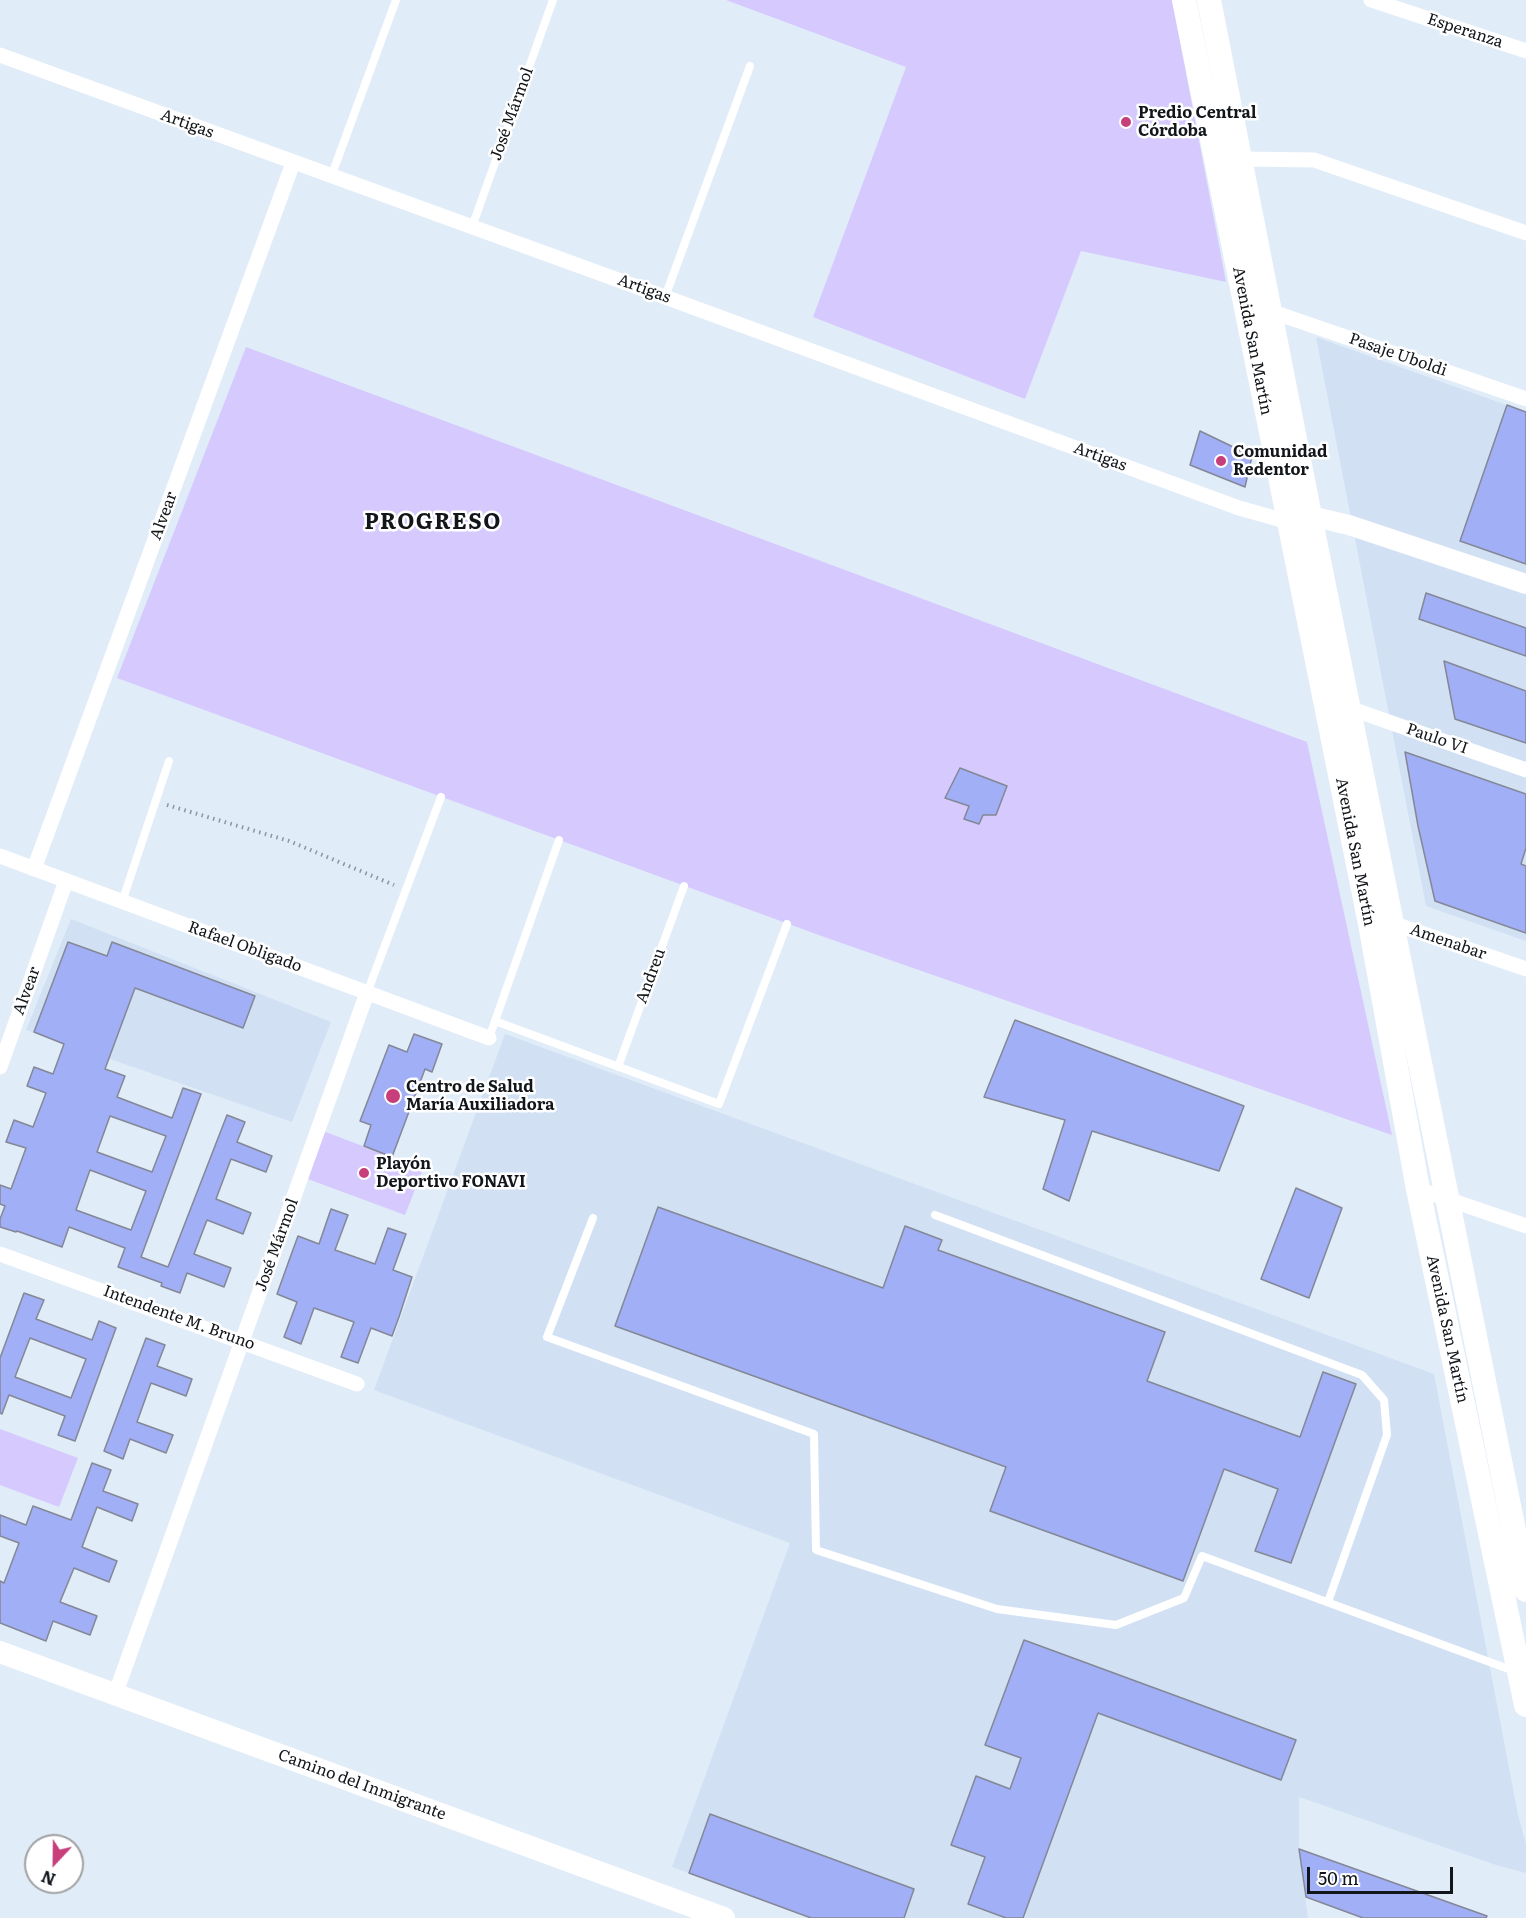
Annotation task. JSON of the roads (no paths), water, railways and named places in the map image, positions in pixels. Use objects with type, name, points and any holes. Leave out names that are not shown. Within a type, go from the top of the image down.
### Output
[{"type":"main road","name":"Avenida San Martín","points":[[1184,0],[1300,519],[1433,1193],[1526,1705]]},
{"type":"main road","name":"Avenida San Martín","points":[[1209,0],[1270,311],[1300,519],[1349,708],[1381,923]]},
{"type":"main road","name":"Avenida San Martín","points":[[1433,1193],[1526,1590]]},
{"type":"main road","name":"Camino del Inmigrante","points":[[0,1652],[724,1918]]},
{"type":"street","name":"Esperanza","points":[[1371,0],[1526,51]]},
{"type":"street","name":"Artigas","points":[[0,55],[1239,508],[1349,525],[1526,585]]},
{"type":"street","points":[[1241,159],[1314,160],[1526,233]]},
{"type":"street","name":"Alvear","points":[[34,869],[293,163]]},
{"type":"street","name":"Pasaje Uboldi","points":[[1270,311],[1526,399]]},
{"type":"street","name":"Paulo VI","points":[[1349,708],[1526,770]]},
{"type":"street","name":"Rafael Obligado","points":[[0,856],[489,1038]]},
{"type":"street","name":"Alvear","points":[[0,1067],[66,881]]},
{"type":"street","name":"Amenabar","points":[[1381,923],[1526,969]]},
{"type":"street","name":"José Mármol","points":[[115,1695],[368,993]]},
{"type":"street","points":[[1433,1193],[1526,1226]]},
{"type":"street","name":"Intendente M. Bruno","points":[[0,1254],[357,1384]]},
{"type":"lane","points":[[331,177],[396,0]]},
{"type":"lane","name":"José Mármol","points":[[472,227],[553,0]]},
{"type":"lane","points":[[665,297],[750,66]]},
{"type":"lane","points":[[122,902],[169,761]]},
{"type":"lane","name":"José Mármol","points":[[368,993],[441,797]]},
{"type":"lane","points":[[489,1038],[560,840]]},
{"type":"lane","name":"Andreu","points":[[618,1067],[684,886]]},
{"type":"lane","points":[[495,1021],[719,1104],[787,924]]},
{"type":"lane","points":[[935,1215],[1362,1375],[1384,1400],[1387,1435],[1328,1602]]},
{"type":"lane","points":[[593,1218],[547,1337],[814,1434],[816,1550],[997,1609],[1116,1625],[1184,1598],[1202,1556],[1522,1673]]},
{"type":"place","name":"Predio Central Córdoba","points":[[1126,122]]},
{"type":"place","name":"Comunidad Redentor","points":[[1221,461]]},
{"type":"place","name":"Centro de Salud María Auxiliadora","points":[[393,1096]]},
{"type":"place","name":"Playón Deportivo FONAVI","points":[[364,1173]]},
{"type":"district","name":"PROGRESO","points":[[433,523]]}]
